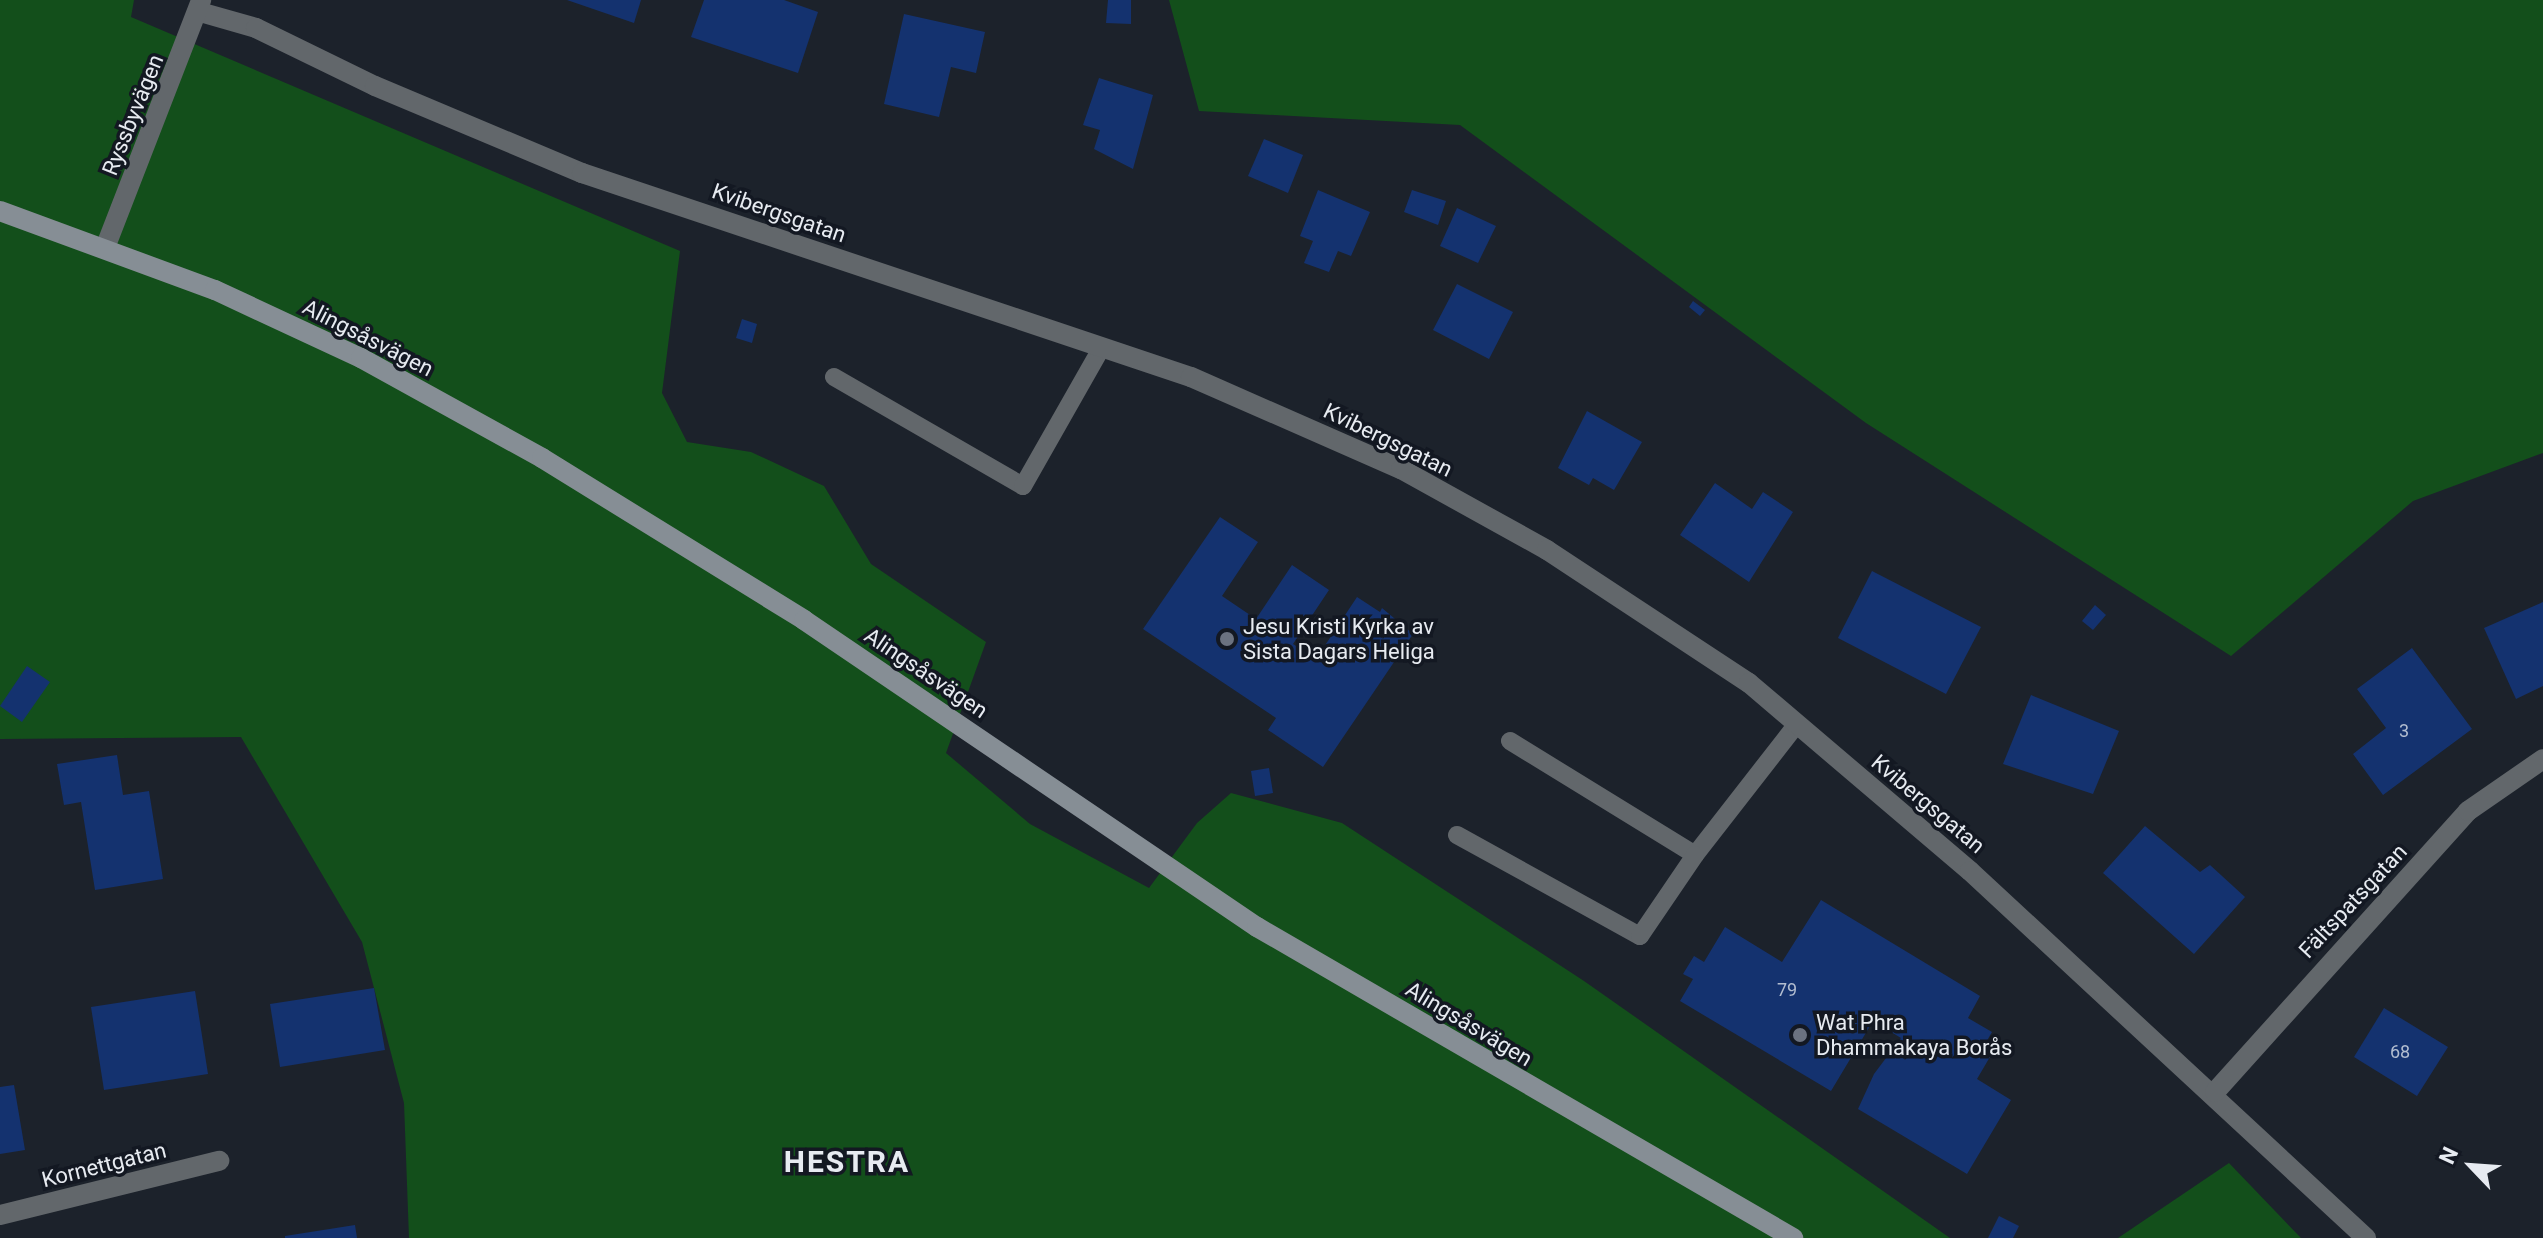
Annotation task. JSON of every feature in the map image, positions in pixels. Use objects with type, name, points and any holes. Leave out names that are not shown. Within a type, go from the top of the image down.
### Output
[{"type":"main road","name":"Alingsåsvägen","points":[[0,211],[215,290],[361,358],[542,458],[804,620],[1257,927],[1793,1238]]},
{"type":"street","name":"Ryssbyvägen","points":[[105,248],[200,6]]},
{"type":"street","name":"Kvibergsgatan","points":[[200,6],[256,28],[375,86],[582,173],[1191,377],[1401,469],[1547,550],[1749,683],[1970,871],[2215,1092],[2366,1238]]},
{"type":"street","name":"Fältspatsgatan","points":[[2215,1092],[2468,811],[2543,759]]},
{"type":"street","name":"Kornettgatan","points":[[0,1215],[219,1161]]},
{"type":"lane","points":[[834,377],[1023,486],[1102,347]]},
{"type":"lane","points":[[1457,835],[1640,936],[1695,855],[1797,724]]},
{"type":"lane","points":[[1510,741],[1695,855]]},
{"type":"green space","points":[[0,0],[134,0],[131,17],[680,251],[662,393],[687,442],[751,452],[824,486],[871,564],[986,642],[946,753],[1030,824],[1149,888],[1197,823],[1231,793],[1342,823],[1584,981],[1950,1238],[409,1238],[404,1103],[362,942],[241,737],[0,739]]},
{"type":"green space","points":[[1169,0],[2543,0],[2543,453],[2413,501],[2231,656],[1866,423],[1460,125],[1199,111]]},
{"type":"green space","points":[[2229,1163],[2301,1238],[2118,1238]]},
{"type":"building","points":[[567,0],[641,0],[634,23]]},
{"type":"building","points":[[704,0],[784,0],[818,12],[798,73],[691,37]]},
{"type":"building","points":[[1108,0],[1131,0],[1131,24],[1106,23]]},
{"type":"building","points":[[904,14],[985,32],[976,73],[951,67],[939,117],[884,104]]},
{"type":"building","points":[[1099,78],[1153,95],[1133,169],[1094,149],[1100,130],[1083,125]]},
{"type":"building","points":[[1264,139],[1303,155],[1288,193],[1248,176]]},
{"type":"building","points":[[1318,190],[1370,212],[1351,256],[1338,251],[1329,272],[1304,263],[1313,241],[1300,236]]},
{"type":"building","points":[[1412,190],[1446,201],[1438,225],[1404,212]]},
{"type":"building","points":[[1457,208],[1496,226],[1478,263],[1440,246]]},
{"type":"building","points":[[1457,284],[1513,312],[1489,359],[1433,330]]},
{"type":"building","points":[[1693,301],[1705,310],[1700,316],[1689,307]]},
{"type":"building","points":[[742,319],[757,324],[752,343],[736,338]]},
{"type":"building","points":[[1587,411],[1642,442],[1614,490],[1593,478],[1589,485],[1558,468]]},
{"type":"building","points":[[1715,483],[1752,509],[1763,492],[1793,512],[1749,582],[1680,535]]},
{"type":"building","name":"Jesu Kristi Kyrka av Sista Dagars Heliga","points":[[1220,517],[1258,542],[1222,596],[1256,619],[1292,565],[1329,590],[1293,644],[1316,659],[1357,597],[1380,612],[1382,608],[1413,634],[1323,767],[1268,730],[1276,718],[1143,629]]},
{"type":"building","points":[[1872,571],[1981,627],[1946,694],[1838,638]]},
{"type":"building","points":[[2543,602],[2543,686],[2516,699],[2484,628]]},
{"type":"building","points":[[2095,605],[2106,615],[2093,630],[2082,621]]},
{"type":"building","points":[[2412,648],[2472,729],[2383,795],[2353,754],[2386,728],[2357,689]]},
{"type":"building","points":[[27,666],[50,682],[22,722],[0,706]]},
{"type":"building","points":[[2031,695],[2119,731],[2093,794],[2003,764]]},
{"type":"building","points":[[117,755],[123,795],[149,791],[163,879],[95,890],[81,802],[64,805],[57,764]]},
{"type":"building","points":[[1269,768],[1273,793],[1255,796],[1251,771]]},
{"type":"building","points":[[2145,826],[2200,872],[2210,865],[2245,897],[2194,954],[2103,873]]},
{"type":"building","name":"Wat Phra Dhammakaya Borås","points":[[1821,900],[1980,996],[1968,1018],[1992,1032],[1985,1044],[1994,1050],[1977,1079],[2011,1100],[1967,1174],[1858,1109],[1874,1074],[1901,1038],[1873,1021],[1831,1091],[1680,1001],[1693,979],[1683,974],[1694,956],[1704,962],[1725,927],[1782,962]]},
{"type":"building","points":[[374,988],[385,1050],[280,1067],[270,1004]]},
{"type":"building","points":[[195,991],[208,1074],[104,1090],[91,1007]]},
{"type":"building","points":[[2384,1008],[2448,1047],[2417,1096],[2354,1057]]},
{"type":"building","points":[[14,1085],[25,1150],[0,1154],[0,1087]]},
{"type":"building","points":[[1999,1216],[2019,1226],[2013,1238],[1988,1238]]},
{"type":"building","points":[[355,1225],[357,1238],[285,1238],[285,1236]]},
{"type":"place","name":"Jesu Kristi Kyrka av Sista Dagars Heliga","points":[[1227,639]]},
{"type":"place","name":"Wat Phra Dhammakaya Borås","points":[[1800,1035]]},
{"type":"district","name":"HESTRA","points":[[847,1162]]}]
